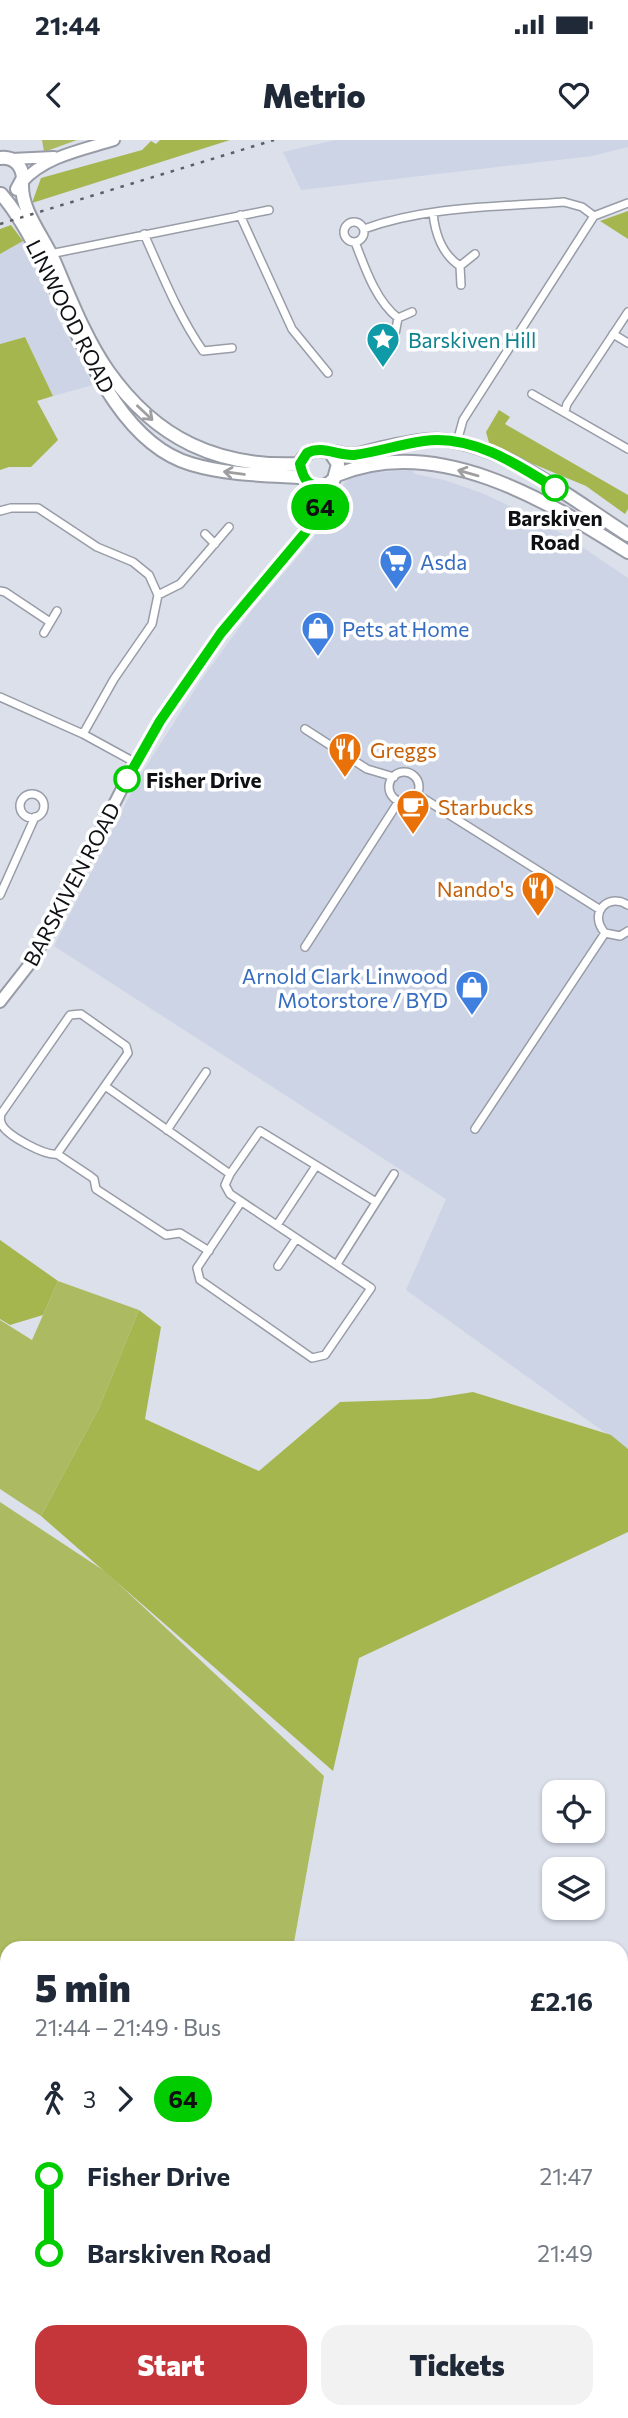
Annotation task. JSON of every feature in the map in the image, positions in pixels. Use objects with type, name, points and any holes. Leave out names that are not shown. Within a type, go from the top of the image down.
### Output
[{"type":"main road","name":"LINWOOD ROAD","points":[[6,158],[20,166],[23,202],[96,372],[124,414],[151,443],[188,464],[236,475],[302,477]]},
{"type":"main road","points":[[1,194],[13,192],[22,183]]},
{"type":"main road","name":"LINWOOD ROAD","points":[[1,194],[46,255],[107,370],[135,404],[161,428],[194,446],[228,459],[267,465],[300,464]]},
{"type":"main road","points":[[628,535],[520,466],[475,446],[457,442],[428,440],[353,455],[316,449],[307,453],[300,464],[302,477],[310,485],[323,486],[337,475],[359,465],[389,461],[441,466],[512,486],[564,511],[628,552]]},
{"type":"main road","points":[[330,452],[338,464],[337,475]]},
{"type":"street","points":[[22,183],[36,169],[59,157],[114,140]]},
{"type":"street","points":[[6,158],[59,157]]},
{"type":"street","points":[[364,229],[392,219],[433,213],[564,202],[582,207],[594,216]]},
{"type":"street","points":[[457,442],[463,420],[594,216],[628,203]]},
{"type":"street","points":[[46,255],[269,210]]},
{"type":"street","points":[[433,213],[446,252],[451,260],[460,266]]},
{"type":"street","points":[[240,215],[292,329],[328,373]]},
{"type":"street","points":[[355,242],[363,237],[364,229],[359,223],[352,222],[345,228],[346,238],[355,242],[377,290],[398,318]]},
{"type":"street","points":[[144,234],[170,294],[191,335],[203,351],[232,348]]},
{"type":"street","points":[[460,266],[475,254]]},
{"type":"street","points":[[460,266],[461,285]]},
{"type":"street","points":[[398,318],[412,312]]},
{"type":"street","points":[[565,411],[628,312]]},
{"type":"street","points":[[395,334],[398,318]]},
{"type":"street","points":[[613,334],[628,343]]},
{"type":"street","points":[[532,394],[628,449]]},
{"type":"street","name":"BARSKIVEN ROAD","points":[[0,1002],[32,961],[136,763],[178,694],[221,633],[305,533],[319,512],[323,486]]},
{"type":"street","points":[[0,511],[11,508],[38,508],[97,547],[133,562],[149,575],[158,595],[152,624],[114,679],[83,734]]},
{"type":"street","points":[[158,595],[180,584],[229,527]]},
{"type":"street","points":[[205,534],[215,544]]},
{"type":"street","points":[[0,591],[50,622]]},
{"type":"street","points":[[44,633],[57,611]]},
{"type":"street","points":[[0,697],[83,734],[136,763]]},
{"type":"street","points":[[305,729],[367,769],[394,777],[402,773],[412,774],[419,785],[418,794],[411,801],[398,801]]},
{"type":"street","points":[[394,777],[390,790],[398,801]]},
{"type":"street","points":[[418,794],[599,909]]},
{"type":"street","points":[[305,947],[398,801]]},
{"type":"street","points":[[0,895],[35,817]]},
{"type":"street","points":[[599,909],[613,900],[627,902]]},
{"type":"street","points":[[599,909],[598,923],[604,933],[620,936],[628,931]]},
{"type":"street","points":[[475,1129],[604,933]]},
{"type":"street","points":[[81,1014],[126,1046],[128,1053],[57,1154],[53,1156],[39,1151],[4,1128],[0,1117],[70,1015],[81,1014]]},
{"type":"street","points":[[167,1130],[206,1072]]},
{"type":"street","points":[[105,1086],[230,1174]]},
{"type":"street","points":[[241,1202],[197,1268],[200,1280],[312,1358],[324,1356],[371,1288],[241,1202],[230,1194],[225,1185],[260,1131],[376,1202]]},
{"type":"street","points":[[57,1154],[94,1179],[96,1189],[166,1236],[180,1233],[209,1251]]},
{"type":"street","points":[[277,1226],[316,1166]]},
{"type":"street","points":[[337,1264],[394,1174]]},
{"type":"street","points":[[278,1266],[296,1239]]},
{"type":"shaded area","points":[[335,140],[628,140],[628,147],[592,156],[301,190],[283,152]]},
{"type":"shaded area","points":[[23,241],[93,385],[53,396],[25,337],[0,344],[0,254]]},
{"type":"shaded area","points":[[412,470],[415,474],[444,480],[482,493],[514,508],[566,536],[628,578],[628,1449],[406,1290],[446,1199],[54,946],[138,779],[201,680],[252,610],[313,539],[345,482],[365,473]]},
{"type":"green space","points":[[42,140],[77,140],[44,152]]},
{"type":"green space","points":[[160,140],[230,140],[32,203],[41,178],[142,150],[151,141],[156,144]]},
{"type":"green space","points":[[628,211],[628,239],[600,221]]},
{"type":"green space","points":[[11,225],[23,241],[0,254],[0,229]]},
{"type":"green space","points":[[25,337],[53,396],[37,401],[58,440],[31,467],[9,467],[0,470],[0,344]]},
{"type":"green space","points":[[499,410],[510,417],[505,424],[628,495],[628,509],[625,514],[586,486],[490,446],[486,432]]},
{"type":"green space","points":[[0,1240],[58,1281],[43,1315],[10,1325],[0,1319]]},
{"type":"green space","points":[[58,1281],[139,1310],[99,1408],[41,1516],[0,1489],[0,1320],[32,1340]]},
{"type":"green space","points":[[139,1310],[161,1327],[145,1419],[259,1471],[340,1402],[429,1399],[473,1392],[611,1435],[628,1449],[628,1532],[359,1658],[333,1771],[41,1516],[99,1408]]},
{"type":"green space","points":[[0,1502],[106,1572],[324,1776],[294,1941],[0,1941]]},
{"type":"railway","points":[[0,224],[274,140]]},
{"type":"bus line","name":"64","points":[[127,779],[184,684],[221,633],[305,533],[319,512],[323,486],[310,485],[302,477],[300,464],[307,453],[322,449],[353,455],[428,440],[457,442],[475,446],[520,466],[555,488]]},
{"type":"place","name":"Barskiven Hill","points":[[383,369]]},
{"type":"place","name":"Barskiven Road","points":[[555,488]]},
{"type":"place","name":"Asda","points":[[396,591]]},
{"type":"place","name":"Pets at Home","points":[[318,658]]},
{"type":"place","name":"Fisher Drive","points":[[127,779]]},
{"type":"place","name":"Greggs","points":[[345,779]]},
{"type":"place","name":"Starbucks","points":[[413,836]]},
{"type":"place","name":"Nando's","points":[[538,918]]},
{"type":"place","name":"Arnold Clark Linwood Motorstore / BYD","points":[[472,1017]]}]
